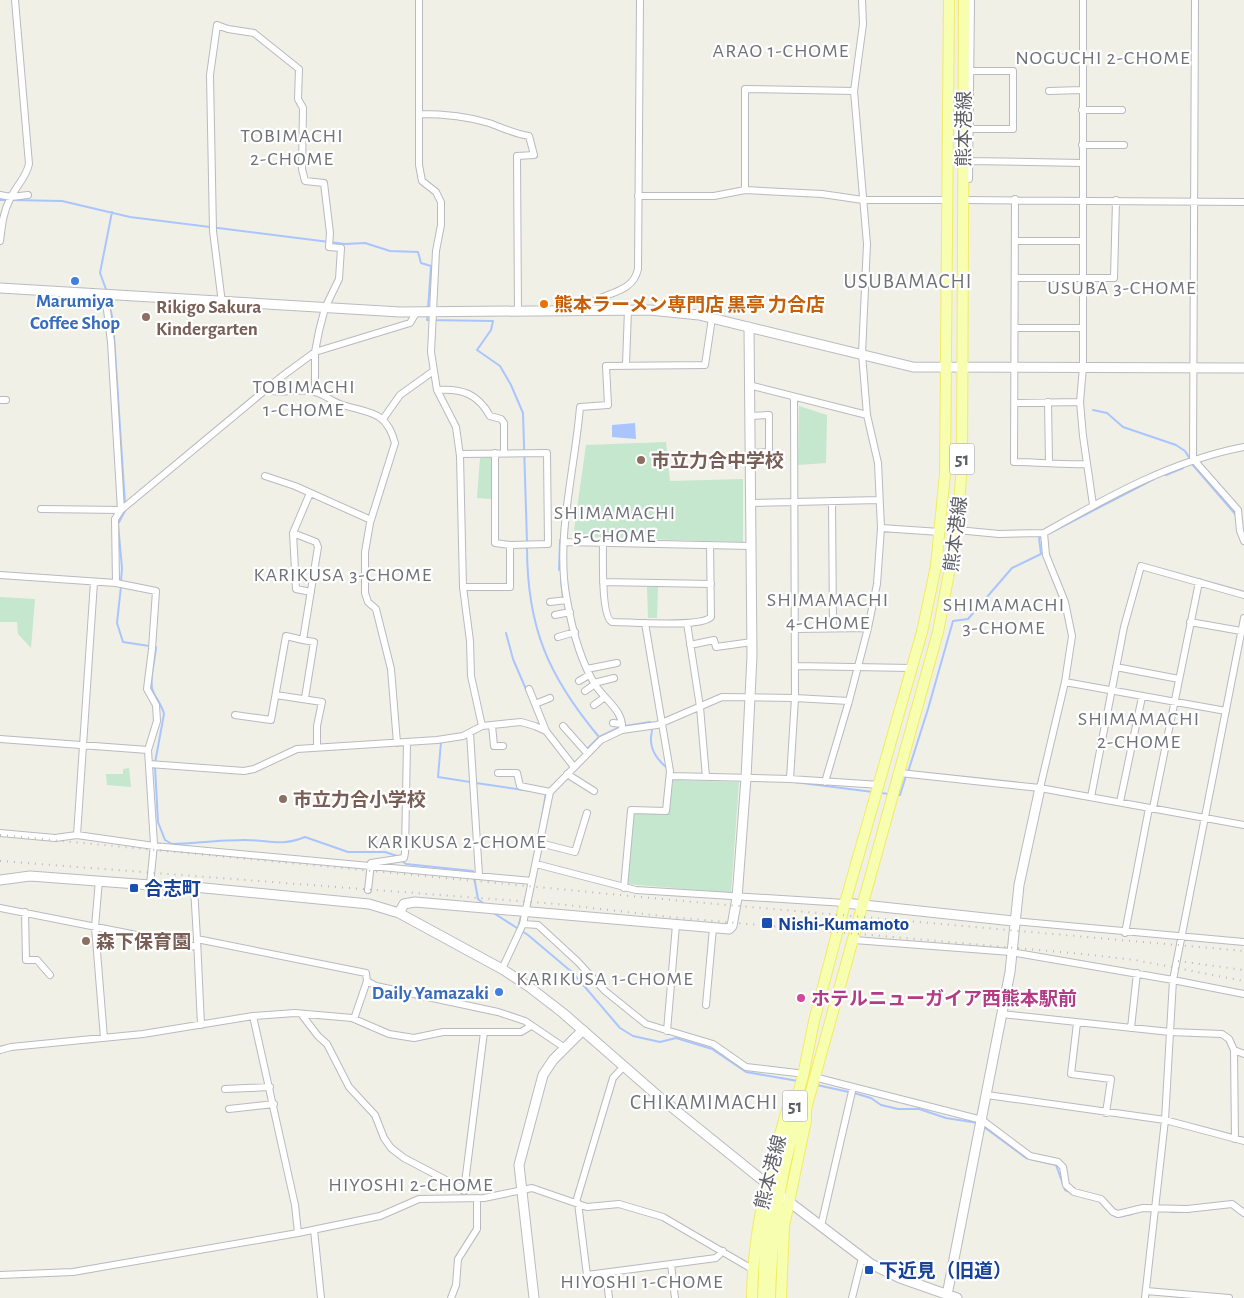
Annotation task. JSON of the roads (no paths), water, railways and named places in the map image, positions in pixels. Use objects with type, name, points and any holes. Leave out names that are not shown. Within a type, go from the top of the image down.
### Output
[{"type":"main road","name":"熊本港線","points":[[762,1298],[763,1254],[808,1057],[814,1022],[845,903],[912,668],[929,599],[940,532],[945,474],[949,0]]},
{"type":"main road","name":"熊本港線","points":[[752,1298],[752,1269],[776,1192],[806,1120],[806,1109],[814,1077],[864,905],[940,625],[957,530],[962,464],[964,0]]},
{"type":"main road","name":"熊本港線","points":[[770,1298],[776,1192],[797,1073],[814,1022]]},
{"type":"main road","name":"熊本港線","points":[[776,1192],[781,1256],[781,1298]]},
{"type":"street","points":[[0,241],[4,212],[27,172],[29,164],[15,0]]},
{"type":"street","points":[[419,0],[419,165],[422,181],[436,192],[441,202],[433,313],[432,372],[437,390],[456,426],[460,454],[463,588],[470,641],[471,676],[482,726]]},
{"type":"street","points":[[582,310],[597,298],[624,289],[633,282],[638,269],[640,0]]},
{"type":"street","points":[[824,782],[849,701],[868,628],[877,584],[881,528],[878,463],[867,415],[862,354],[868,244],[854,91],[862,24],[862,0]]},
{"type":"street","points":[[969,179],[971,0]]},
{"type":"street","points":[[1083,0],[1083,367],[1080,402],[1086,464],[1094,505]]},
{"type":"street","points":[[1195,0],[1193,458],[1238,510],[1240,531],[1244,541]]},
{"type":"street","points":[[222,303],[213,231],[210,75],[217,25],[228,29],[254,33],[299,69],[298,99],[303,108],[302,169],[305,181],[324,183],[330,233],[329,247],[341,248],[339,278],[325,308],[316,352],[315,391]]},
{"type":"street","points":[[1037,58],[1082,57]]},
{"type":"street","points":[[969,129],[1012,129],[1013,119],[1013,71],[970,71]]},
{"type":"street","points":[[745,190],[744,89],[854,91]]},
{"type":"street","points":[[1049,90],[1082,90]]},
{"type":"street","points":[[1082,110],[1122,110]]},
{"type":"street","points":[[420,114],[455,115],[488,123],[515,134],[529,136],[534,155],[517,156],[518,312]]},
{"type":"street","points":[[1082,145],[1124,144]]},
{"type":"street","points":[[969,161],[1082,163]]},
{"type":"street","points":[[638,196],[714,196],[745,190],[822,194],[863,200],[1016,199],[1244,202]]},
{"type":"street","points":[[0,195],[11,197],[28,195]]},
{"type":"street","points":[[1016,199],[1014,462],[1049,462],[1060,465],[1086,464]]},
{"type":"street","points":[[1015,278],[1114,278],[1116,200]]},
{"type":"street","points":[[1015,241],[1082,241]]},
{"type":"street","points":[[0,288],[222,303],[416,313],[628,309],[685,313],[712,318],[913,366],[945,368],[1244,368]]},
{"type":"street","points":[[105,294],[111,342],[120,510]]},
{"type":"street","points":[[626,365],[628,309]]},
{"type":"street","points":[[116,583],[115,519],[120,510],[265,390],[316,352],[410,323],[416,313]]},
{"type":"street","points":[[622,727],[619,713],[594,684],[588,672],[567,600],[564,558],[565,542],[580,407],[608,405],[606,366],[705,365],[712,318]]},
{"type":"street","points":[[399,912],[404,904],[416,902],[729,929],[736,898],[751,697],[749,327]]},
{"type":"street","points":[[1015,328],[1082,328]]},
{"type":"street","points":[[383,419],[400,395],[432,372]]},
{"type":"street","points":[[749,385],[794,398],[867,415]]},
{"type":"street","points":[[265,390],[273,392],[315,391],[340,404],[362,409],[383,419],[391,430],[395,443],[370,520],[364,552],[365,593],[368,602],[376,609],[379,616],[391,669],[398,742]]},
{"type":"street","points":[[437,390],[464,391],[483,404],[490,416],[501,419],[504,423],[504,453]]},
{"type":"street","points":[[790,779],[795,698],[794,398]]},
{"type":"street","points":[[1048,402],[1049,462]]},
{"type":"street","points":[[1015,403],[1080,402]]},
{"type":"street","points":[[750,416],[769,415],[769,452],[750,453]]},
{"type":"street","points":[[957,530],[999,534],[1044,533],[1163,470],[1193,458],[1244,447]]},
{"type":"street","points":[[460,454],[495,453],[547,453],[548,544],[510,545],[495,543],[495,453]]},
{"type":"street","points":[[265,476],[310,493],[370,520]]},
{"type":"street","points":[[310,493],[293,533],[296,589],[311,592]]},
{"type":"street","points":[[751,503],[879,500]]},
{"type":"street","points":[[832,501],[833,628]]},
{"type":"street","points":[[41,508],[120,510]]},
{"type":"street","points":[[881,528],[940,532]]},
{"type":"street","points":[[293,533],[316,542],[318,548],[303,640]]},
{"type":"street","points":[[947,1295],[1010,972],[1013,921],[1040,788],[1065,682],[1072,636],[1064,602],[1046,555],[1044,533]]},
{"type":"street","points":[[565,542],[751,546]]},
{"type":"street","points":[[603,542],[603,582],[608,621],[644,623],[687,623],[708,621],[712,617],[710,546]]},
{"type":"street","points":[[463,588],[510,587],[510,545]]},
{"type":"street","points":[[1091,797],[1124,627],[1141,566],[1244,595]]},
{"type":"street","points":[[0,575],[116,583],[156,591],[147,688],[156,705],[157,721],[148,750],[154,846],[150,885]]},
{"type":"street","points":[[77,835],[94,582]]},
{"type":"street","points":[[603,582],[711,584]]},
{"type":"street","points":[[1125,933],[1199,582]]},
{"type":"street","points":[[550,602],[567,600]]},
{"type":"street","points":[[555,615],[570,612]]},
{"type":"street","points":[[1229,1298],[1146,1295],[1165,1120],[1173,980],[1244,618]]},
{"type":"street","points":[[1190,622],[1241,631]]},
{"type":"street","points":[[624,888],[631,810],[666,812],[670,776],[644,623]]},
{"type":"street","points":[[687,623],[700,707],[706,777]]},
{"type":"street","points":[[794,629],[868,628]]},
{"type":"street","points":[[558,637],[575,632]]},
{"type":"street","points":[[236,715],[272,720],[286,636],[314,642],[305,698]]},
{"type":"street","points":[[690,645],[714,640],[716,647],[752,642]]},
{"type":"street","points":[[579,681],[588,672],[617,663]]},
{"type":"street","points":[[795,666],[912,668]]},
{"type":"street","points":[[1116,668],[1179,679]]},
{"type":"street","points":[[585,691],[594,684],[614,678]]},
{"type":"street","points":[[1065,682],[1112,692],[1226,711]]},
{"type":"street","points":[[529,689],[546,731],[574,767]]},
{"type":"street","points":[[276,695],[322,702],[317,726],[317,747]]},
{"type":"street","points":[[594,706],[605,697]]},
{"type":"street","points":[[502,969],[523,924],[550,792],[587,753],[606,737],[622,727],[662,722],[722,697],[849,701]]},
{"type":"street","points":[[1120,802],[1142,697]]},
{"type":"street","points":[[535,704],[550,698]]},
{"type":"street","points":[[149,764],[244,771],[254,769],[286,752],[317,747],[437,740],[470,733],[482,726],[527,723],[546,731]]},
{"type":"street","points":[[613,723],[622,727]]},
{"type":"street","points":[[492,726],[494,746],[503,746]]},
{"type":"street","points":[[563,726],[587,753]]},
{"type":"street","points":[[470,733],[479,875]]},
{"type":"street","points":[[0,739],[148,750]]},
{"type":"street","points":[[368,890],[372,863],[404,858],[406,742]]},
{"type":"street","points":[[498,773],[517,773],[520,786],[550,792]]},
{"type":"street","points":[[900,773],[1040,788],[1244,825]]},
{"type":"street","points":[[567,774],[594,791]]},
{"type":"street","points":[[670,776],[790,779],[880,785]]},
{"type":"street","points":[[540,843],[575,852],[587,813]]},
{"type":"street","points":[[0,833],[55,838],[77,835],[154,846],[532,881]]},
{"type":"street","points":[[536,864],[624,888],[736,898],[845,903],[1125,933],[1244,942]]},
{"type":"street","points":[[0,880],[30,876],[194,887],[369,904],[399,912],[502,969],[563,1013],[776,1192],[862,1258],[900,1278],[957,1298]]},
{"type":"street","points":[[99,880],[95,927],[104,1038]]},
{"type":"street","points":[[194,887],[201,1025]]},
{"type":"street","points":[[0,908],[197,947]]},
{"type":"street","points":[[24,912],[26,960],[38,960],[50,975]]},
{"type":"street","points":[[523,924],[538,925],[622,1006],[646,1024],[713,1044],[746,1067],[797,1073]]},
{"type":"street","points":[[667,1031],[676,925]]},
{"type":"street","points":[[706,1005],[713,928]]},
{"type":"street","points":[[197,939],[366,973],[368,981],[354,1019]]},
{"type":"street","points":[[854,940],[1011,952],[1136,973],[1244,994]]},
{"type":"street","points":[[1131,1028],[1136,973]]},
{"type":"street","points":[[368,981],[376,986],[498,1012],[525,1021],[565,1048]]},
{"type":"street","points":[[0,1050],[11,1047],[104,1038],[201,1025],[253,1016],[296,1013],[354,1019],[389,1034],[414,1038],[443,1032],[521,1032],[531,1026]]},
{"type":"street","points":[[1001,1014],[1170,1032],[1222,1034],[1228,1039],[1234,1050],[1235,1139]]},
{"type":"street","points":[[302,1015],[318,1036],[327,1044],[349,1087],[375,1115],[384,1138],[391,1148],[404,1158],[463,1189]]},
{"type":"street","points":[[253,1016],[295,1205],[298,1234]]},
{"type":"street","points":[[1077,1023],[1072,1074],[1111,1079],[1106,1113]]},
{"type":"street","points":[[534,1298],[520,1189],[519,1165],[543,1075],[553,1060],[583,1030]]},
{"type":"street","points":[[464,1197],[463,1189],[484,1032]]},
{"type":"street","points":[[1234,1050],[1244,1054]]},
{"type":"street","points":[[624,1066],[613,1078],[577,1203],[587,1275],[716,1258],[723,1251]]},
{"type":"street","points":[[814,1077],[982,1120],[1030,1156],[1058,1162],[1063,1167],[1066,1185],[1074,1192],[1101,1199],[1113,1212],[1118,1214],[1155,1207],[1187,1209],[1232,1204],[1244,1213]]},
{"type":"street","points":[[224,1089],[270,1087]]},
{"type":"street","points":[[821,1226],[853,1087]]},
{"type":"street","points":[[987,1096],[1165,1120],[1244,1142]]},
{"type":"street","points":[[228,1109],[274,1104]]},
{"type":"street","points":[[0,1275],[73,1272],[298,1234],[380,1216],[419,1199],[484,1198],[532,1188],[587,1207],[628,1206],[663,1217],[752,1269]]},
{"type":"street","points":[[451,1298],[456,1285],[458,1259],[477,1229],[477,1198]]},
{"type":"street","points":[[314,1230],[321,1298]]},
{"type":"street","points":[[852,1298],[862,1258]]},
{"type":"street","points":[[671,1264],[674,1298]]},
{"type":"street","points":[[606,1273],[609,1298]]},
{"type":"water","points":[[635,423],[636,439],[612,437],[612,425]]},
{"type":"waterway","points":[[0,200],[6,200]]},
{"type":"waterway","points":[[11,200],[62,201],[130,217],[345,244],[365,243],[390,251],[418,252],[421,263],[431,266],[428,309]]},
{"type":"waterway","points":[[107,292],[100,273],[112,212]]},
{"type":"waterway","points":[[109,304],[113,320],[125,504]]},
{"type":"waterway","points":[[428,314],[427,320],[493,321],[491,330],[477,350],[500,366],[511,385],[523,413],[527,542]]},
{"type":"waterway","points":[[1093,410],[1107,413],[1123,427],[1176,445],[1185,451],[1190,459]]},
{"type":"waterway","points":[[1192,464],[1236,515]]},
{"type":"waterway","points":[[1166,475],[1183,468]]},
{"type":"waterway","points":[[1048,534],[1154,479]]},
{"type":"waterway","points":[[121,581],[122,568],[118,524],[126,509]]},
{"type":"waterway","points":[[908,772],[953,621],[968,619],[1012,568],[1041,554],[1039,538],[1043,536]]},
{"type":"waterway","points":[[559,570],[560,540]]},
{"type":"waterway","points":[[527,547],[528,576],[536,626],[554,671],[566,693],[599,737],[620,727]]},
{"type":"waterway","points":[[561,581],[563,598]]},
{"type":"waterway","points":[[121,586],[117,623],[123,642],[156,647],[152,688],[164,714],[155,763]]},
{"type":"waterway","points":[[506,633],[513,659],[528,694]]},
{"type":"waterway","points":[[625,726],[650,722],[653,751],[667,768]]},
{"type":"waterway","points":[[588,748],[599,737]]},
{"type":"waterway","points":[[441,742],[438,777],[470,782]]},
{"type":"waterway","points":[[155,767],[158,822],[165,840],[172,844],[236,840],[289,842],[305,837],[348,852],[385,852],[397,856]]},
{"type":"waterway","points":[[897,794],[900,795],[906,776]]},
{"type":"waterway","points":[[794,782],[873,792]]},
{"type":"waterway","points":[[476,783],[531,791]]},
{"type":"waterway","points":[[540,828],[546,793]]},
{"type":"waterway","points":[[881,793],[889,794]]},
{"type":"waterway","points":[[402,861],[406,864],[473,871],[478,899],[484,904]]},
{"type":"waterway","points":[[492,912],[528,935],[573,973],[620,1028],[633,1036],[660,1042],[676,1038],[712,1049],[746,1072],[798,1081]]},
{"type":"waterway","points":[[518,928],[521,916]]},
{"type":"waterway","points":[[817,1085],[849,1092]]},
{"type":"waterway","points":[[854,1093],[871,1098],[881,1105],[898,1109],[919,1109],[946,1118],[978,1123]]},
{"type":"waterway","points":[[984,1127],[1026,1158],[1056,1165],[1065,1190],[1070,1192]]},
{"type":"waterway","points":[[1171,1212],[1188,1212]]},
{"type":"waterway","points":[[1111,1213],[1117,1217],[1132,1214]]},
{"type":"railway","points":[[0,835],[672,900],[1244,951]]},
{"type":"railway","points":[[0,861],[557,904],[670,917],[1083,954],[1135,960],[1244,981]]},
{"type":"railway","points":[[1178,961],[1244,970]]},
{"type":"place","name":"Marumiya Coffee Shop","points":[[75,281]]},
{"type":"place","name":"熊本ラーメン専門店 黒亭 力合店","points":[[544,304]]},
{"type":"place","name":"Rikigo Sakura Kindergarten","points":[[146,317]]},
{"type":"place","name":"市立力合中学校","points":[[641,460]]},
{"type":"place","name":"市立力合小学校","points":[[283,799]]},
{"type":"place","name":"合志町","points":[[134,888]]},
{"type":"place","name":"Nishi-Kumamoto","points":[[767,923]]},
{"type":"place","name":"森下保育園","points":[[86,941]]},
{"type":"place","name":"Daily Yamazaki","points":[[499,992]]},
{"type":"place","name":"ホテルニューガイア西熊本駅前","points":[[801,998]]},
{"type":"place","name":"下近見（旧道）","points":[[869,1270]]},
{"type":"district","name":"ARAO 1-CHOME","points":[[781,50]]},
{"type":"district","name":"NOGUCHI 2-CHOME","points":[[1103,57]]},
{"type":"district","name":"TOBIMACHI 2-CHOME","points":[[292,146]]},
{"type":"district","name":"USUBAMACHI","points":[[908,281]]},
{"type":"district","name":"USUBA 3-CHOME","points":[[1122,287]]},
{"type":"district","name":"TOBIMACHI 1-CHOME","points":[[304,398]]},
{"type":"district","name":"SHIMAMACHI 5-CHOME","points":[[615,524]]},
{"type":"district","name":"KARIKUSA 3-CHOME","points":[[343,574]]},
{"type":"district","name":"SHIMAMACHI 4-CHOME","points":[[828,610]]},
{"type":"district","name":"SHIMAMACHI 3-CHOME","points":[[1004,616]]},
{"type":"district","name":"SHIMAMACHI 2-CHOME","points":[[1139,730]]},
{"type":"district","name":"KARIKUSA 2-CHOME","points":[[457,841]]},
{"type":"district","name":"KARIKUSA 1-CHOME","points":[[605,978]]},
{"type":"district","name":"CHIKAMIMACHI","points":[[704,1102]]},
{"type":"district","name":"HIYOSHI 2-CHOME","points":[[411,1184]]},
{"type":"district","name":"HIYOSHI 1-CHOME","points":[[642,1281]]}]
